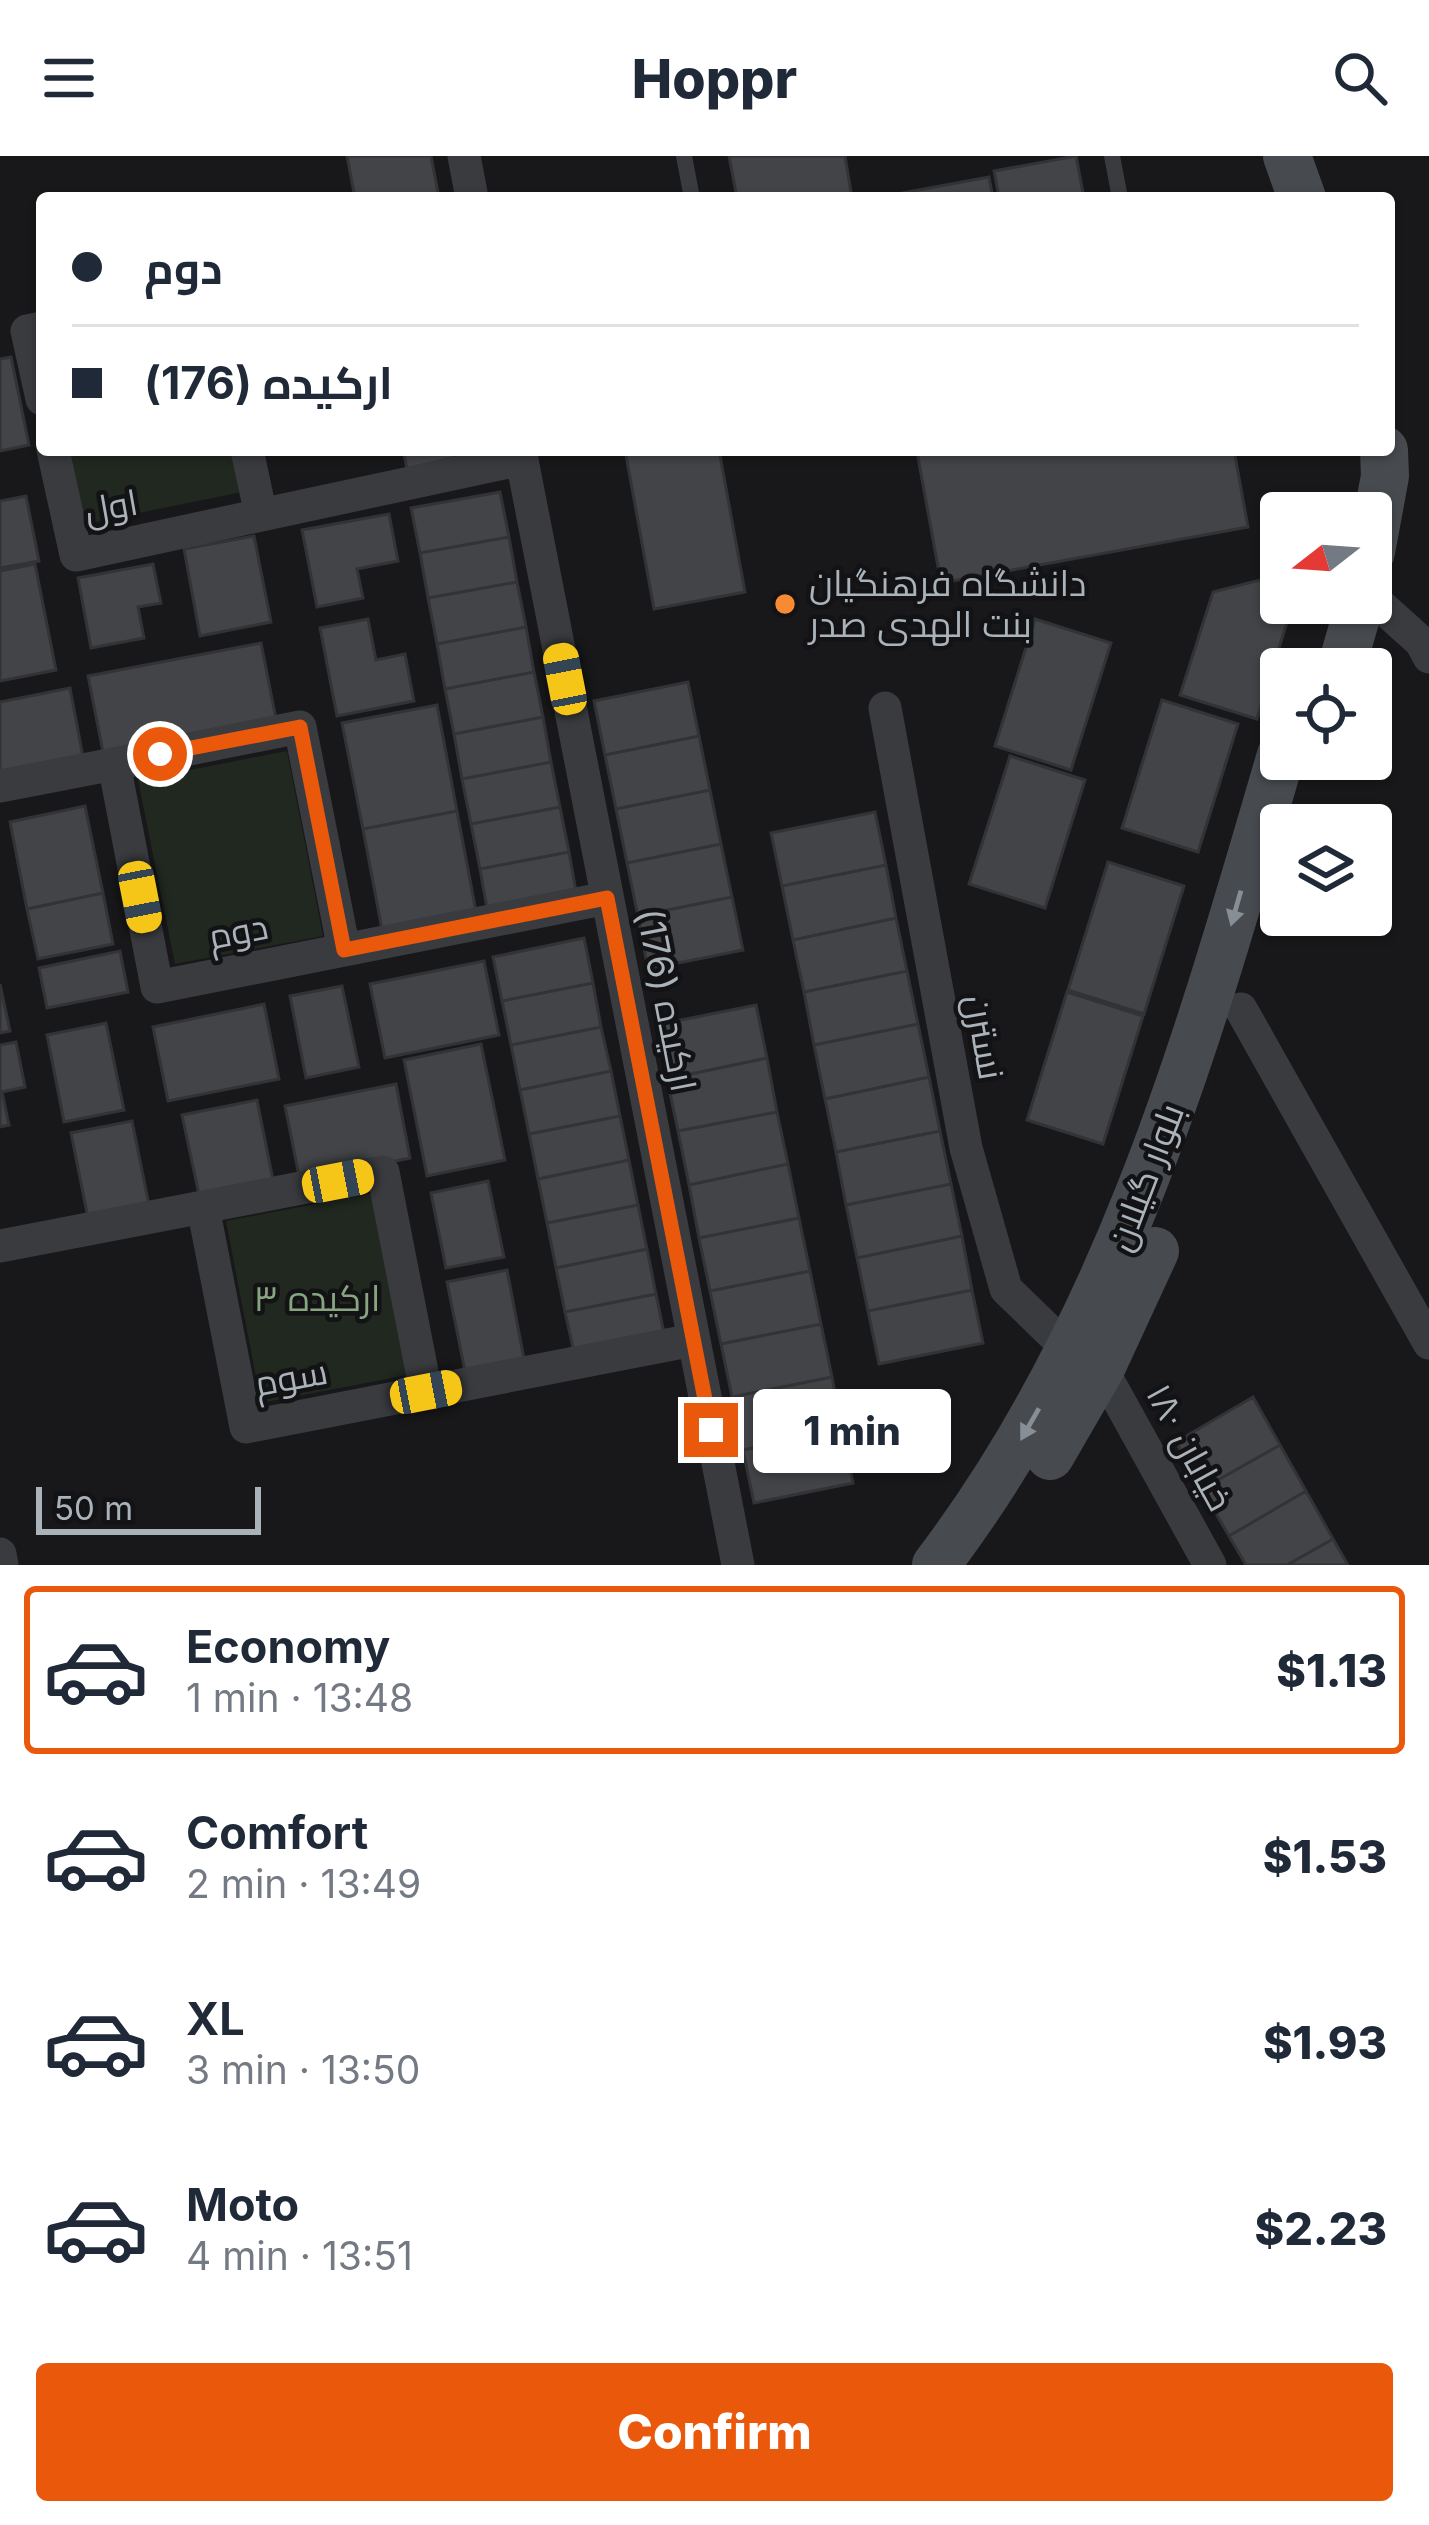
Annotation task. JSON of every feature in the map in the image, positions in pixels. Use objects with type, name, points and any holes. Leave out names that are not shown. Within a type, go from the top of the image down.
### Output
[{"type":"main road","points":[[1287,156],[1300,192]]},
{"type":"main road","points":[[1324,156],[1335,192]]},
{"type":"main road","points":[[1346,492],[1350,456]]},
{"type":"main road","points":[[1382,492],[1384,456]]},
{"type":"main road","name":"بلوار گیلان","points":[[978,1565],[1017,1514],[1086,1360],[1210,998],[1274,780]]},
{"type":"main road","name":"بلوار گیلان","points":[[936,1565],[1086,1360],[1167,1225],[1262,936]]},
{"type":"street","points":[[464,156],[471,192]]},
{"type":"street","points":[[23,332],[36,378]]},
{"type":"street","name":"اول","points":[[54,456],[76,555],[517,456]]},
{"type":"street","points":[[248,456],[261,515]]},
{"type":"street","name":"ارکیده (176)","points":[[521,456],[737,1565]]},
{"type":"street","points":[[1392,616],[1421,642],[1429,658]]},
{"type":"street","name":"نسترن","points":[[885,708],[966,1148],[1006,1288],[1086,1360]]},
{"type":"street","points":[[0,786],[300,727],[344,950]]},
{"type":"street","name":"دوم","points":[[114,764],[157,986],[607,898]]},
{"type":"street","points":[[1241,1009],[1429,1343]]},
{"type":"street","points":[[0,1246],[382,1172],[426,1392]]},
{"type":"street","name":"سوم","points":[[203,1207],[246,1427],[693,1340]]},
{"type":"street","name":"خیابان ۱۸۰","points":[[1086,1360],[1210,1565]]},
{"type":"street","points":[[0,1554],[2,1565]]},
{"type":"lane","points":[[684,156],[691,192]]},
{"type":"lane","points":[[1112,156],[1119,192]]},
{"type":"green space","points":[[71,456],[234,456],[242,492],[85,524]]},
{"type":"green space","points":[[287,751],[323,936],[175,964],[138,780]]},
{"type":"green space","name":"ارکیده ۳","points":[[373,1193],[408,1375],[261,1403],[226,1221]]},
{"type":"building","points":[[347,156],[431,156],[438,192],[354,192]]},
{"type":"building","points":[[729,156],[845,156],[851,192],[736,192]]},
{"type":"building","points":[[1076,156],[1083,192],[998,192],[994,171]]},
{"type":"building","points":[[989,177],[992,192],[908,192]]},
{"type":"building","points":[[11,357],[29,445],[0,451],[0,359]]},
{"type":"building","points":[[404,456],[462,456],[407,469]]},
{"type":"building","points":[[626,456],[720,456],[745,592],[654,609]]},
{"type":"building","points":[[918,456],[1235,456],[1248,527],[941,583]]},
{"type":"building","points":[[500,492],[509,537],[420,553],[411,508]]},
{"type":"building","points":[[26,496],[39,561],[0,568],[0,501]]},
{"type":"building","points":[[389,514],[398,561],[357,569],[363,598],[317,607],[302,530]]},
{"type":"building","points":[[254,536],[271,622],[200,636],[184,549]]},
{"type":"building","points":[[509,537],[517,582],[428,598],[420,553]]},
{"type":"building","points":[[35,564],[56,670],[0,681],[0,571]]},
{"type":"building","points":[[153,564],[161,603],[138,607],[144,638],[91,648],[78,578]]},
{"type":"building","points":[[1260,580],[1260,624],[1286,624],[1279,648],[1260,648],[1257,719],[1180,695],[1213,592]]},
{"type":"building","points":[[517,582],[526,627],[437,644],[428,598]]},
{"type":"building","points":[[368,619],[376,660],[405,654],[414,701],[337,716],[320,628]]},
{"type":"building","points":[[1035,619],[1111,643],[1071,770],[995,746]]},
{"type":"building","points":[[526,627],[534,672],[445,689],[437,644]]},
{"type":"building","points":[[261,643],[276,719],[103,752],[88,676]]},
{"type":"building","points":[[534,672],[543,717],[454,734],[445,689]]},
{"type":"building","points":[[688,682],[699,736],[605,755],[594,701]]},
{"type":"building","points":[[70,688],[83,757],[0,773],[0,702]]},
{"type":"building","points":[[1162,700],[1238,724],[1198,852],[1122,828]]},
{"type":"building","points":[[437,705],[457,811],[363,829],[342,723]]},
{"type":"building","points":[[543,717],[551,762],[462,779],[454,734]]},
{"type":"building","points":[[699,736],[710,790],[616,809],[605,755]]},
{"type":"building","points":[[1010,756],[1085,780],[1045,908],[969,884]]},
{"type":"building","points":[[551,762],[560,807],[471,824],[462,779]]},
{"type":"building","points":[[710,790],[721,844],[627,863],[616,809]]},
{"type":"building","points":[[85,806],[103,893],[27,909],[10,822]]},
{"type":"building","points":[[560,807],[569,852],[480,869],[471,824]]},
{"type":"building","points":[[457,811],[477,917],[383,935],[363,829]]},
{"type":"building","points":[[875,812],[886,865],[782,886],[771,833]]},
{"type":"building","points":[[721,844],[732,897],[638,916],[627,863]]},
{"type":"building","points":[[569,852],[577,897],[488,914],[480,869]]},
{"type":"building","points":[[1108,862],[1184,886],[1144,1014],[1068,990]]},
{"type":"building","points":[[886,865],[896,918],[793,940],[782,886]]},
{"type":"building","points":[[103,893],[113,944],[38,959],[27,909]]},
{"type":"building","points":[[732,897],[743,950],[648,969],[638,916]]},
{"type":"building","points":[[896,918],[907,971],[804,992],[793,940]]},
{"type":"building","points":[[584,938],[593,983],[502,1001],[493,957]]},
{"type":"building","points":[[120,951],[128,992],[47,1008],[39,968]]},
{"type":"building","points":[[484,961],[499,1035],[385,1058],[370,984]]},
{"type":"building","points":[[907,971],[918,1024],[814,1045],[804,992]]},
{"type":"building","points":[[593,983],[601,1027],[511,1045],[502,1001]]},
{"type":"building","points":[[0,984],[10,1031],[0,1033]]},
{"type":"building","points":[[342,986],[359,1067],[306,1078],[290,996]]},
{"type":"building","points":[[1067,992],[1143,1016],[1103,1144],[1027,1120]]},
{"type":"building","points":[[264,1004],[279,1079],[168,1101],[153,1027]]},
{"type":"building","points":[[756,1005],[767,1058],[667,1079],[656,1025]]},
{"type":"building","points":[[106,1023],[124,1110],[64,1122],[47,1035]]},
{"type":"building","points":[[918,1024],[929,1077],[825,1099],[814,1045]]},
{"type":"building","points":[[601,1027],[611,1071],[520,1090],[511,1045]]},
{"type":"building","points":[[16,1042],[25,1087],[2,1092],[9,1125],[0,1127],[0,1045]]},
{"type":"building","points":[[481,1044],[505,1160],[427,1176],[404,1060]]},
{"type":"building","points":[[767,1058],[777,1112],[678,1131],[667,1079]]},
{"type":"building","points":[[611,1071],[620,1116],[529,1134],[520,1090]]},
{"type":"building","points":[[929,1077],[940,1131],[836,1152],[825,1099]]},
{"type":"building","points":[[396,1084],[410,1158],[300,1181],[285,1106]]},
{"type":"building","points":[[257,1100],[273,1180],[199,1195],[182,1115]]},
{"type":"building","points":[[777,1112],[788,1164],[689,1185],[678,1131]]},
{"type":"building","points":[[620,1116],[629,1160],[538,1179],[529,1134]]},
{"type":"building","points":[[132,1121],[149,1205],[88,1218],[71,1133]]},
{"type":"building","points":[[940,1131],[951,1184],[846,1205],[836,1152]]},
{"type":"building","points":[[629,1160],[638,1205],[547,1223],[538,1179]]},
{"type":"building","points":[[788,1164],[799,1218],[699,1238],[689,1185]]},
{"type":"building","points":[[488,1181],[504,1257],[446,1268],[431,1193]]},
{"type":"building","points":[[951,1184],[962,1236],[857,1258],[846,1205]]},
{"type":"building","points":[[638,1205],[647,1249],[556,1268],[547,1223]]},
{"type":"building","points":[[799,1218],[810,1271],[710,1291],[699,1238]]},
{"type":"building","points":[[962,1236],[972,1290],[868,1311],[857,1258]]},
{"type":"building","points":[[647,1249],[656,1294],[565,1312],[556,1268]]},
{"type":"building","points":[[507,1270],[524,1359],[465,1371],[447,1282]]},
{"type":"building","points":[[810,1271],[821,1324],[721,1344],[710,1291]]},
{"type":"building","points":[[972,1290],[983,1343],[879,1364],[868,1311]]},
{"type":"building","points":[[656,1294],[665,1338],[575,1357],[565,1312]]},
{"type":"building","points":[[821,1324],[832,1377],[732,1397],[721,1344]]},
{"type":"building","points":[[832,1377],[842,1430],[743,1450],[732,1397]]},
{"type":"building","points":[[1253,1397],[1280,1445],[1202,1489],[1176,1442]]},
{"type":"building","points":[[842,1430],[853,1483],[754,1503],[743,1450]]},
{"type":"building","points":[[1280,1445],[1306,1491],[1229,1536],[1202,1489]]},
{"type":"building","points":[[1306,1491],[1333,1539],[1287,1565],[1246,1565],[1229,1536]]},
{"type":"building","points":[[1333,1539],[1348,1565],[1287,1565]]},
{"type":"place","name":"دانشگاه فرهنگیان بنت الهدی صدر","points":[[785,604]]},
{"type":"route","points":[[160,754],[300,727],[344,950],[607,898],[711,1430]]}]
